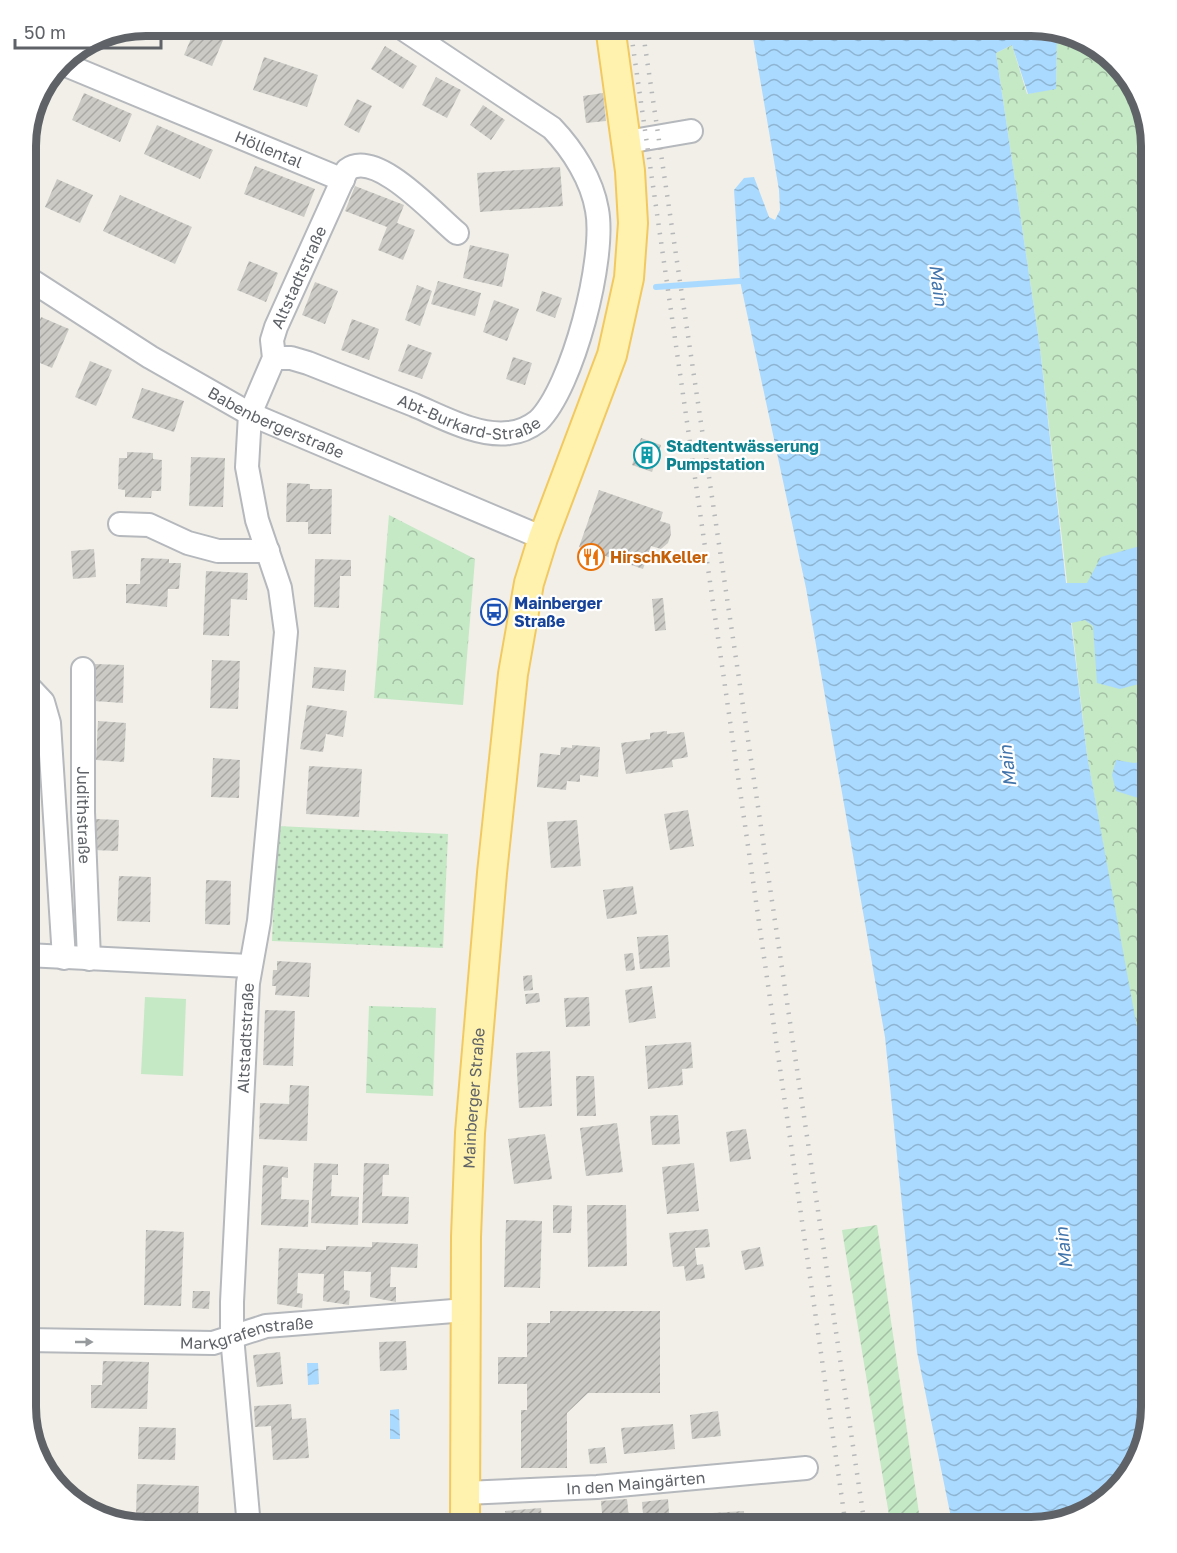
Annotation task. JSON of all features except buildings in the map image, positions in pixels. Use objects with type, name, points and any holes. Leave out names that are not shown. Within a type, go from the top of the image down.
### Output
[{"type":"main road","name":"Mainberger Straße","points":[[465,1517],[470,1133],[492,873],[516,653],[529,583],[543,538],[612,355],[623,315],[633,223],[627,142],[611,36]]},
{"type":"street","name":"Abt-Burkard-Straße","points":[[274,358],[291,358],[308,363],[471,427],[508,434],[526,430],[549,406],[561,384],[585,314],[596,264],[597,210],[582,169],[552,128],[414,36]]},
{"type":"street","name":"Höllental","points":[[70,67],[343,180]]},
{"type":"street","points":[[627,142],[691,132]]},
{"type":"street","points":[[343,180],[354,165],[363,164],[386,174],[408,188],[430,211],[457,233]]},
{"type":"street","name":"Altstadtstraße","points":[[248,1517],[232,1336],[249,966],[259,921],[286,632],[282,599],[249,489],[247,442],[250,414],[274,358],[272,340],[276,327],[343,180]]},
{"type":"street","name":"Babenbergerstraße","points":[[36,283],[150,357],[250,414],[543,538]]},
{"type":"street","points":[[120,524],[149,525],[188,543],[218,551],[268,551]]},
{"type":"street","name":"Judithstraße","points":[[83,669],[83,812],[89,959]]},
{"type":"street","name":"Judithstraße","points":[[36,695],[43,702],[49,723],[64,958]]},
{"type":"street","points":[[36,956],[249,966]]},
{"type":"street","name":"Markgrafenstraße","points":[[36,1340],[213,1343],[266,1326],[466,1310]]},
{"type":"street","name":"In den Maingärten","points":[[465,1493],[597,1487],[806,1468]]},
{"type":"green space","points":[[1057,39],[1079,47],[1109,68],[1130,98],[1140,132],[1141,1057],[1087,755],[1040,348],[996,53],[1012,45],[1027,94],[1056,88]]},
{"type":"green space","points":[[389,515],[475,559],[463,705],[374,698]]},
{"type":"green space","points":[[277,826],[448,834],[443,948],[272,941]]},
{"type":"green space","points":[[145,997],[186,999],[183,1076],[141,1074]]},
{"type":"green space","points":[[369,1006],[436,1008],[433,1096],[366,1093]]},
{"type":"green space","points":[[877,1225],[920,1517],[889,1517],[842,1230]]},
{"type":"water","name":"Main","points":[[753,36],[1038,36],[1057,39],[1056,89],[1028,94],[1012,45],[996,53],[1040,348],[1066,583],[1087,583],[1101,557],[1141,546],[1141,595],[1138,604],[1141,613],[1141,683],[1120,689],[1097,683],[1093,626],[1085,620],[1071,623],[1087,755],[1141,1049],[1141,1414],[1130,1455],[1114,1479],[1103,1490],[1079,1506],[1045,1516],[951,1517],[917,1352],[885,1037],[806,588],[740,281],[734,190],[744,178],[754,177],[769,217],[775,220],[780,210],[779,190]]},
{"type":"water","points":[[1116,760],[1141,762],[1141,799],[1116,791],[1112,775]]},
{"type":"water","points":[[307,1363],[318,1363],[319,1384],[308,1385]]},
{"type":"water","points":[[399,1409],[400,1439],[390,1439],[390,1410]]},
{"type":"waterway","points":[[656,287],[740,281]]},
{"type":"railway","points":[[631,36],[845,1517]]},
{"type":"railway","points":[[643,36],[864,1517]]},
{"type":"place","name":"Stadtentwässerung Pumpstation","points":[[647,455]]},
{"type":"place","name":"HirschKeller","points":[[591,557]]},
{"type":"place","name":"Mainberger Straße","points":[[494,612]]}]
